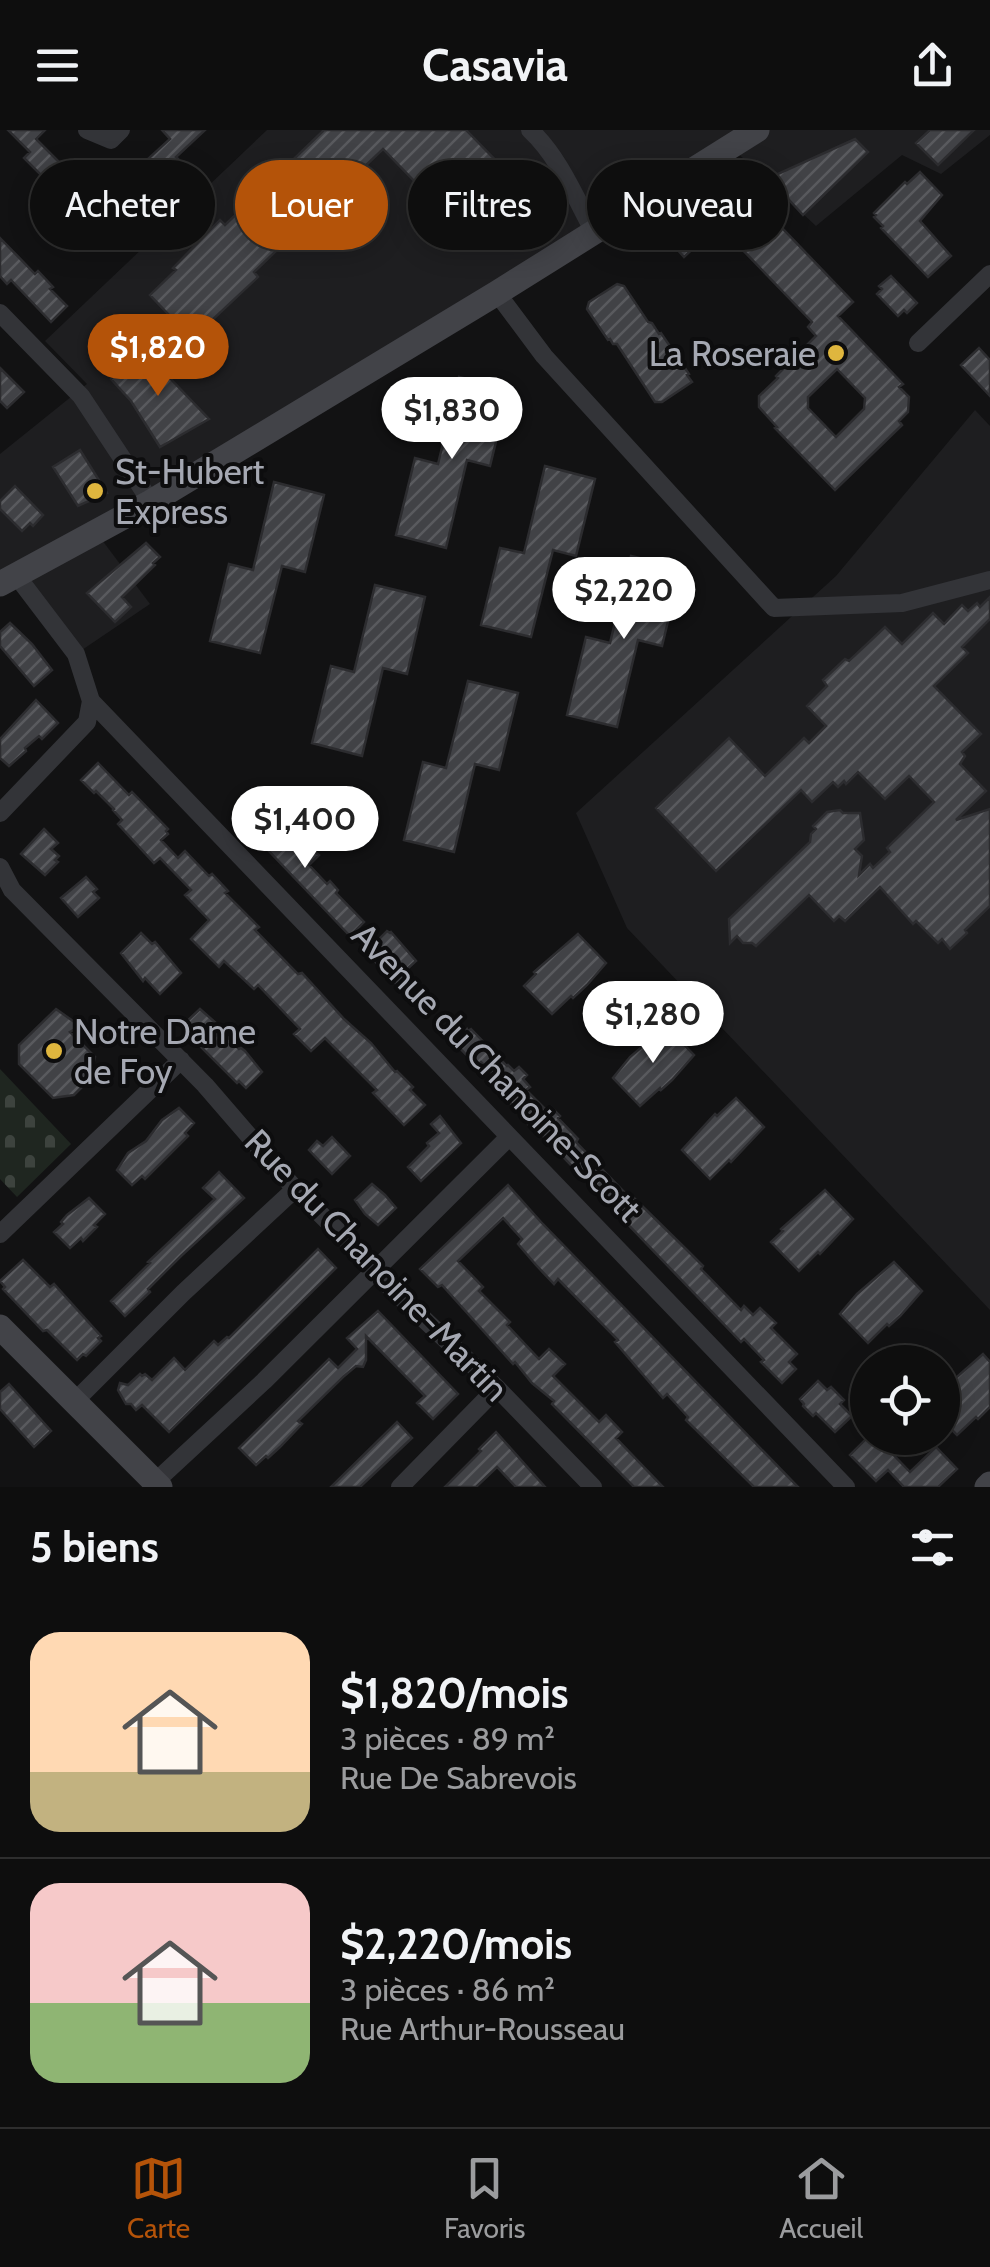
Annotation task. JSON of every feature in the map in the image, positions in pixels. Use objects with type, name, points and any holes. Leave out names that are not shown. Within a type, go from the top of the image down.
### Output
[{"type":"main road","points":[[709,160],[757,130]]},
{"type":"main road","points":[[5,572],[151,502],[587,236]]},
{"type":"main road","points":[[0,1327],[158,1484]]},
{"type":"street","points":[[88,130],[111,140],[121,130]]},
{"type":"street","points":[[530,130],[560,169],[587,219]]},
{"type":"street","points":[[918,343],[990,274]]},
{"type":"street","points":[[497,293],[544,356],[774,608],[902,603],[990,580]]},
{"type":"street","points":[[0,313],[81,396],[151,502]]},
{"type":"street","name":"Avenue du Chanoine-Scott","points":[[5,572],[76,654],[91,701],[846,1487]]},
{"type":"street","points":[[0,814],[87,722],[91,701]]},
{"type":"street","name":"Rue du Chanoine-Martin","points":[[0,867],[12,890],[181,1060],[374,1272],[497,1388],[593,1487]]},
{"type":"street","points":[[0,1234],[181,1060]]},
{"type":"street","points":[[158,1484],[509,1137]]},
{"type":"street","points":[[74,1401],[295,1188]]},
{"type":"street","points":[[400,1487],[497,1388]]},
{"type":"shaded area","points":[[267,130],[990,130],[990,135],[941,174],[902,155],[816,226],[788,200],[788,160],[745,160],[731,147],[710,160],[587,160],[587,234],[567,246],[567,160],[408,160],[408,250],[561,250],[96,532],[150,604],[76,654],[16,575],[0,584],[0,454],[87,384],[45,341],[141,250],[215,250],[215,179],[235,160],[235,250],[388,250],[388,160],[235,160]]},
{"type":"shaded area","points":[[975,410],[990,426],[990,1310],[627,928],[576,813],[836,576]]},
{"type":"green space","points":[[0,1069],[71,1144],[17,1197],[0,1179]]},
{"type":"building","points":[[8,130],[45,130],[36,139],[57,160],[30,160],[30,164],[24,158],[30,152]]},
{"type":"building","points":[[162,130],[205,130],[176,157],[179,160],[147,160],[170,139]]},
{"type":"building","points":[[324,130],[466,130],[495,160],[408,160],[408,175],[383,149],[371,160],[293,160]]},
{"type":"building","points":[[930,130],[974,130],[938,165],[916,143]]},
{"type":"building","name":"La Roseraie","points":[[855,139],[868,152],[803,215],[788,199],[788,169]]},
{"type":"building","points":[[920,172],[942,195],[920,221],[951,256],[928,277],[874,217],[905,182]]},
{"type":"building","points":[[235,215],[235,250],[277,250],[254,272],[258,277],[192,339],[150,295],[191,250],[215,250],[215,225],[220,220],[225,225]]},
{"type":"building","name":"La Roseraie","points":[[788,234],[853,302],[838,316],[903,384],[899,387],[909,397],[908,412],[899,421],[902,425],[835,490],[759,407],[759,396],[816,336],[808,327],[812,322],[743,250],[788,250]],"holes":[[[837,369],[865,398],[864,409],[836,437],[808,408],[808,397]]]},
{"type":"building","points":[[0,238],[35,274],[38,271],[67,306],[51,322],[11,280],[7,284],[0,276]]},
{"type":"building","points":[[891,276],[917,303],[898,316],[877,294],[882,289],[879,286]]},
{"type":"building","points":[[617,284],[624,286],[689,374],[692,382],[662,402],[655,402],[617,344],[608,340],[587,309],[589,302]]},
{"type":"building","points":[[979,348],[990,360],[990,396],[961,365]]},
{"type":"building","points":[[142,349],[209,419],[160,447],[131,401],[111,379]]},
{"type":"building","points":[[0,368],[24,392],[7,408],[0,401]]},
{"type":"building","points":[[459,377],[509,389],[490,466],[467,460],[446,548],[396,535],[415,458],[438,464]]},
{"type":"building","points":[[80,450],[107,493],[78,506],[53,467]]},
{"type":"building","points":[[545,466],[595,479],[576,556],[553,550],[531,637],[481,625],[500,548],[524,553]]},
{"type":"building","points":[[274,482],[324,495],[305,572],[282,566],[260,653],[210,641],[229,564],[253,570]]},
{"type":"building","points":[[15,486],[43,515],[22,531],[0,509],[0,501]]},
{"type":"building","points":[[146,543],[160,557],[122,597],[131,607],[115,622],[87,593]]},
{"type":"building","points":[[631,556],[681,568],[662,646],[638,640],[617,727],[567,715],[586,637],[610,643]]},
{"type":"building","points":[[375,585],[425,597],[407,674],[383,668],[362,756],[312,743],[331,666],[354,672]]},
{"type":"building","points":[[990,597],[990,619],[962,647],[968,653],[934,686],[981,734],[962,752],[965,756],[960,764],[986,791],[956,820],[990,809],[990,906],[950,949],[916,921],[913,924],[880,887],[845,921],[839,916],[834,921],[809,895],[756,946],[743,943],[737,936],[730,943],[729,919],[810,842],[816,829],[813,826],[827,812],[860,813],[864,840],[855,849],[862,856],[859,875],[890,852],[887,848],[934,802],[909,776],[885,799],[858,772],[846,784],[844,781],[838,787],[833,782],[812,802],[801,790],[716,871],[656,808],[729,738],[765,776],[804,738],[809,743],[826,726],[807,706],[827,686],[823,680],[885,627],[902,644],[933,613],[944,624],[962,605],[968,611],[977,603],[980,607]]},
{"type":"building","points":[[10,623],[52,670],[34,686],[0,646],[0,632]]},
{"type":"building","points":[[468,681],[518,693],[499,770],[475,764],[454,852],[404,840],[423,762],[446,768]]},
{"type":"building","points":[[36,700],[58,723],[9,766],[0,758],[0,739]]},
{"type":"building","points":[[98,763],[168,829],[161,840],[178,858],[185,851],[209,876],[212,874],[259,927],[255,930],[413,1087],[410,1090],[425,1105],[404,1125],[373,1093],[377,1090],[325,1038],[311,1051],[294,1034],[300,1029],[258,985],[254,989],[224,961],[219,967],[191,939],[209,920],[185,895],[191,890],[160,858],[154,863],[118,824],[122,820],[114,809],[81,780]]},
{"type":"building","points":[[267,813],[297,843],[300,840],[319,855],[309,865],[327,884],[330,881],[338,890],[336,893],[364,922],[350,936],[250,834]]},
{"type":"building","points":[[44,829],[58,843],[51,849],[59,856],[45,875],[21,854]]},
{"type":"building","points":[[86,877],[97,889],[93,892],[99,898],[78,917],[61,898]]},
{"type":"building","points":[[387,931],[416,961],[406,970],[411,975],[399,987],[366,952]]},
{"type":"building","points":[[141,933],[152,944],[155,942],[181,973],[160,994],[145,978],[143,981],[121,953]]},
{"type":"building","points":[[578,934],[606,963],[552,1014],[524,986],[534,972]]},
{"type":"building","name":"Notre Dame de Foy","points":[[56,1009],[80,1026],[70,1032],[95,1057],[90,1079],[74,1095],[53,1098],[19,1064],[19,1045]]},
{"type":"building","points":[[200,1009],[262,1072],[246,1088],[188,1034],[191,1031],[184,1024]]},
{"type":"building","points":[[666,1026],[694,1055],[672,1080],[640,1106],[613,1078],[630,1057]]},
{"type":"building","points":[[467,1029],[507,1066],[514,1071],[519,1067],[527,1075],[523,1079],[530,1087],[526,1090],[547,1111],[551,1107],[560,1116],[578,1139],[576,1142],[703,1266],[701,1269],[741,1310],[744,1306],[753,1315],[760,1308],[776,1323],[771,1328],[797,1354],[789,1362],[796,1369],[782,1383],[744,1339],[741,1342],[528,1124],[500,1093],[497,1087],[501,1082],[481,1062],[477,1066],[455,1043]]},
{"type":"building","points":[[736,1098],[764,1127],[710,1179],[682,1150],[715,1114]]},
{"type":"building","points":[[179,1108],[194,1123],[185,1133],[188,1136],[145,1179],[142,1176],[132,1185],[117,1170],[128,1153]]},
{"type":"building","points":[[440,1116],[461,1143],[421,1181],[408,1167],[439,1133],[431,1124]]},
{"type":"building","points":[[332,1137],[350,1156],[332,1174],[309,1150],[317,1141],[323,1146]]},
{"type":"building","points":[[219,1172],[244,1198],[181,1256],[125,1316],[111,1301],[215,1199],[203,1188]]},
{"type":"building","points":[[372,1184],[396,1208],[378,1225],[355,1200]]},
{"type":"building","points":[[508,1185],[798,1487],[754,1487],[686,1420],[688,1417],[667,1394],[663,1398],[615,1342],[618,1340],[558,1279],[554,1284],[536,1265],[518,1244],[522,1239],[503,1218],[458,1261],[483,1287],[479,1291],[510,1322],[507,1325],[539,1359],[549,1349],[565,1364],[553,1376],[599,1422],[606,1415],[622,1432],[616,1438],[663,1487],[634,1487],[442,1285],[438,1287],[420,1269]]},
{"type":"building","points":[[825,1190],[853,1219],[799,1271],[771,1242]]},
{"type":"building","points":[[89,1198],[105,1214],[83,1241],[81,1238],[70,1248],[54,1232],[67,1215]]},
{"type":"building","points":[[318,1249],[336,1268],[169,1432],[142,1405],[136,1410],[126,1404],[118,1390],[120,1383],[128,1385],[140,1374],[152,1380],[174,1358],[185,1370],[214,1341],[218,1345],[229,1338]]},
{"type":"building","points":[[23,1260],[50,1287],[54,1284],[101,1336],[86,1356],[83,1354],[77,1360],[3,1289],[0,1281]]},
{"type":"building","points":[[894,1262],[922,1291],[868,1343],[840,1314]]},
{"type":"building","points":[[378,1311],[458,1394],[433,1419],[417,1403],[425,1396],[366,1336],[363,1367],[356,1366],[343,1377],[298,1421],[302,1424],[280,1447],[256,1465],[239,1448],[329,1359],[338,1368],[357,1349],[347,1338]]},
{"type":"building","points":[[983,1354],[990,1362],[990,1407],[960,1432],[960,1374]]},
{"type":"building","points":[[818,1381],[844,1400],[840,1404],[850,1418],[835,1432],[816,1413],[813,1416],[800,1399]]},
{"type":"building","points":[[9,1384],[51,1431],[34,1447],[0,1409],[0,1392]]},
{"type":"building","points":[[397,1422],[412,1438],[360,1487],[331,1487]]},
{"type":"building","points":[[496,1432],[545,1487],[516,1487],[497,1467],[476,1487],[445,1487],[481,1451]]},
{"type":"building","points":[[850,1455],[894,1455],[910,1472],[928,1455],[944,1455],[957,1469],[938,1487],[904,1487],[888,1470],[876,1481]]},
{"type":"place","name":"La Roseraie","points":[[836,353]]},
{"type":"place","name":"St-Hubert Express","points":[[95,491]]},
{"type":"place","name":"Notre Dame de Foy","points":[[54,1051]]}]
